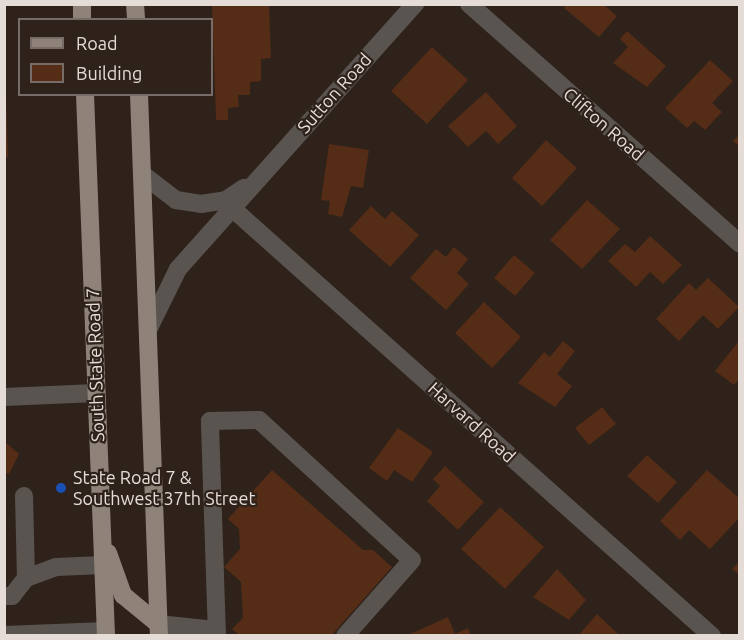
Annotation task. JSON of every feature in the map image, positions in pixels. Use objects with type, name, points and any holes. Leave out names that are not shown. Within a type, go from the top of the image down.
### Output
[{"type":"main road","name":"South State Road 7","points":[[85,96],[103,565],[108,634]]},
{"type":"main road","points":[[139,96],[158,630]]},
{"type":"main road","points":[[102,537],[123,595],[158,630]]},
{"type":"street","name":"Sutton Road","points":[[148,330],[178,269],[233,209],[253,182],[415,4]]},
{"type":"street","name":"Clifton Road","points":[[469,4],[740,244]]},
{"type":"street","name":"Sutton Road","points":[[142,174],[176,200],[201,204],[226,200],[253,182]]},
{"type":"street","name":"Harvard Road","points":[[233,209],[712,636]]},
{"type":"street","points":[[4,397],[96,393]]},
{"type":"street","points":[[158,630],[217,633],[210,421],[259,420],[412,560],[345,636]]},
{"type":"street","points":[[24,496],[26,578]]},
{"type":"street","points":[[4,596],[12,596],[26,578],[56,567],[103,565]]},
{"type":"street","points":[[4,635],[108,634]]},
{"type":"building","points":[[212,4],[269,4],[271,58],[261,59],[261,81],[250,82],[250,95],[238,95],[239,107],[228,108],[228,120],[216,120]]},
{"type":"building","points":[[567,4],[603,4],[617,16],[599,37],[564,8]]},
{"type":"building","points":[[627,31],[666,66],[647,87],[613,63],[628,47],[620,39]]},
{"type":"building","points":[[432,47],[468,80],[427,124],[391,91]]},
{"type":"building","points":[[710,60],[733,81],[712,103],[722,112],[705,130],[694,121],[687,128],[665,108]]},
{"type":"building","points":[[486,92],[517,126],[498,144],[486,131],[468,147],[448,126]]},
{"type":"building","points":[[4,97],[6,97],[8,157],[4,157]]},
{"type":"building","points":[[740,134],[740,147],[733,141]]},
{"type":"building","points":[[546,140],[577,168],[542,206],[512,178]]},
{"type":"building","points":[[329,144],[369,150],[363,188],[351,186],[342,217],[328,214],[330,201],[321,200]]},
{"type":"building","points":[[587,200],[620,229],[582,269],[550,240]]},
{"type":"building","points":[[371,206],[385,219],[392,211],[419,235],[390,267],[349,230]]},
{"type":"building","points":[[650,236],[682,265],[663,284],[650,272],[636,287],[608,261],[625,244],[635,252]]},
{"type":"building","points":[[454,247],[468,259],[457,273],[469,284],[446,310],[410,278],[436,249],[446,257]]},
{"type":"building","points":[[514,255],[535,273],[515,296],[494,278]]},
{"type":"building","points":[[708,278],[739,307],[718,329],[703,315],[679,341],[656,319],[689,283],[696,290]]},
{"type":"building","points":[[484,302],[521,337],[492,368],[455,333]]},
{"type":"building","points":[[563,341],[575,351],[557,374],[572,386],[555,407],[518,383],[544,352],[550,357]]},
{"type":"building","points":[[738,342],[740,378],[734,385],[715,371]]},
{"type":"building","points":[[602,407],[616,424],[589,445],[575,428]]},
{"type":"building","points":[[398,428],[433,452],[412,482],[394,470],[387,481],[369,468]]},
{"type":"building","points":[[4,441],[19,454],[9,474],[4,472]]},
{"type":"building","points":[[647,455],[677,482],[658,503],[627,476]]},
{"type":"building","points":[[445,466],[484,502],[458,530],[427,501],[440,486],[433,479]]},
{"type":"building","points":[[272,470],[363,550],[373,550],[392,567],[331,636],[240,636],[232,629],[243,618],[241,582],[224,567],[240,549],[239,529],[228,519]]},
{"type":"building","points":[[707,470],[740,499],[740,517],[710,549],[689,530],[680,540],[660,521]]},
{"type":"building","points":[[500,507],[544,547],[505,589],[461,549]]},
{"type":"building","points":[[740,561],[740,575],[732,569]]},
{"type":"building","points":[[557,569],[586,600],[569,620],[533,597]]},
{"type":"building","points":[[597,614],[620,636],[578,636]]},
{"type":"building","points":[[448,617],[455,634],[468,628],[471,636],[406,636]]},
{"type":"place","name":"State Road 7 & Southwest 37th Street","points":[[61,488]]}]
